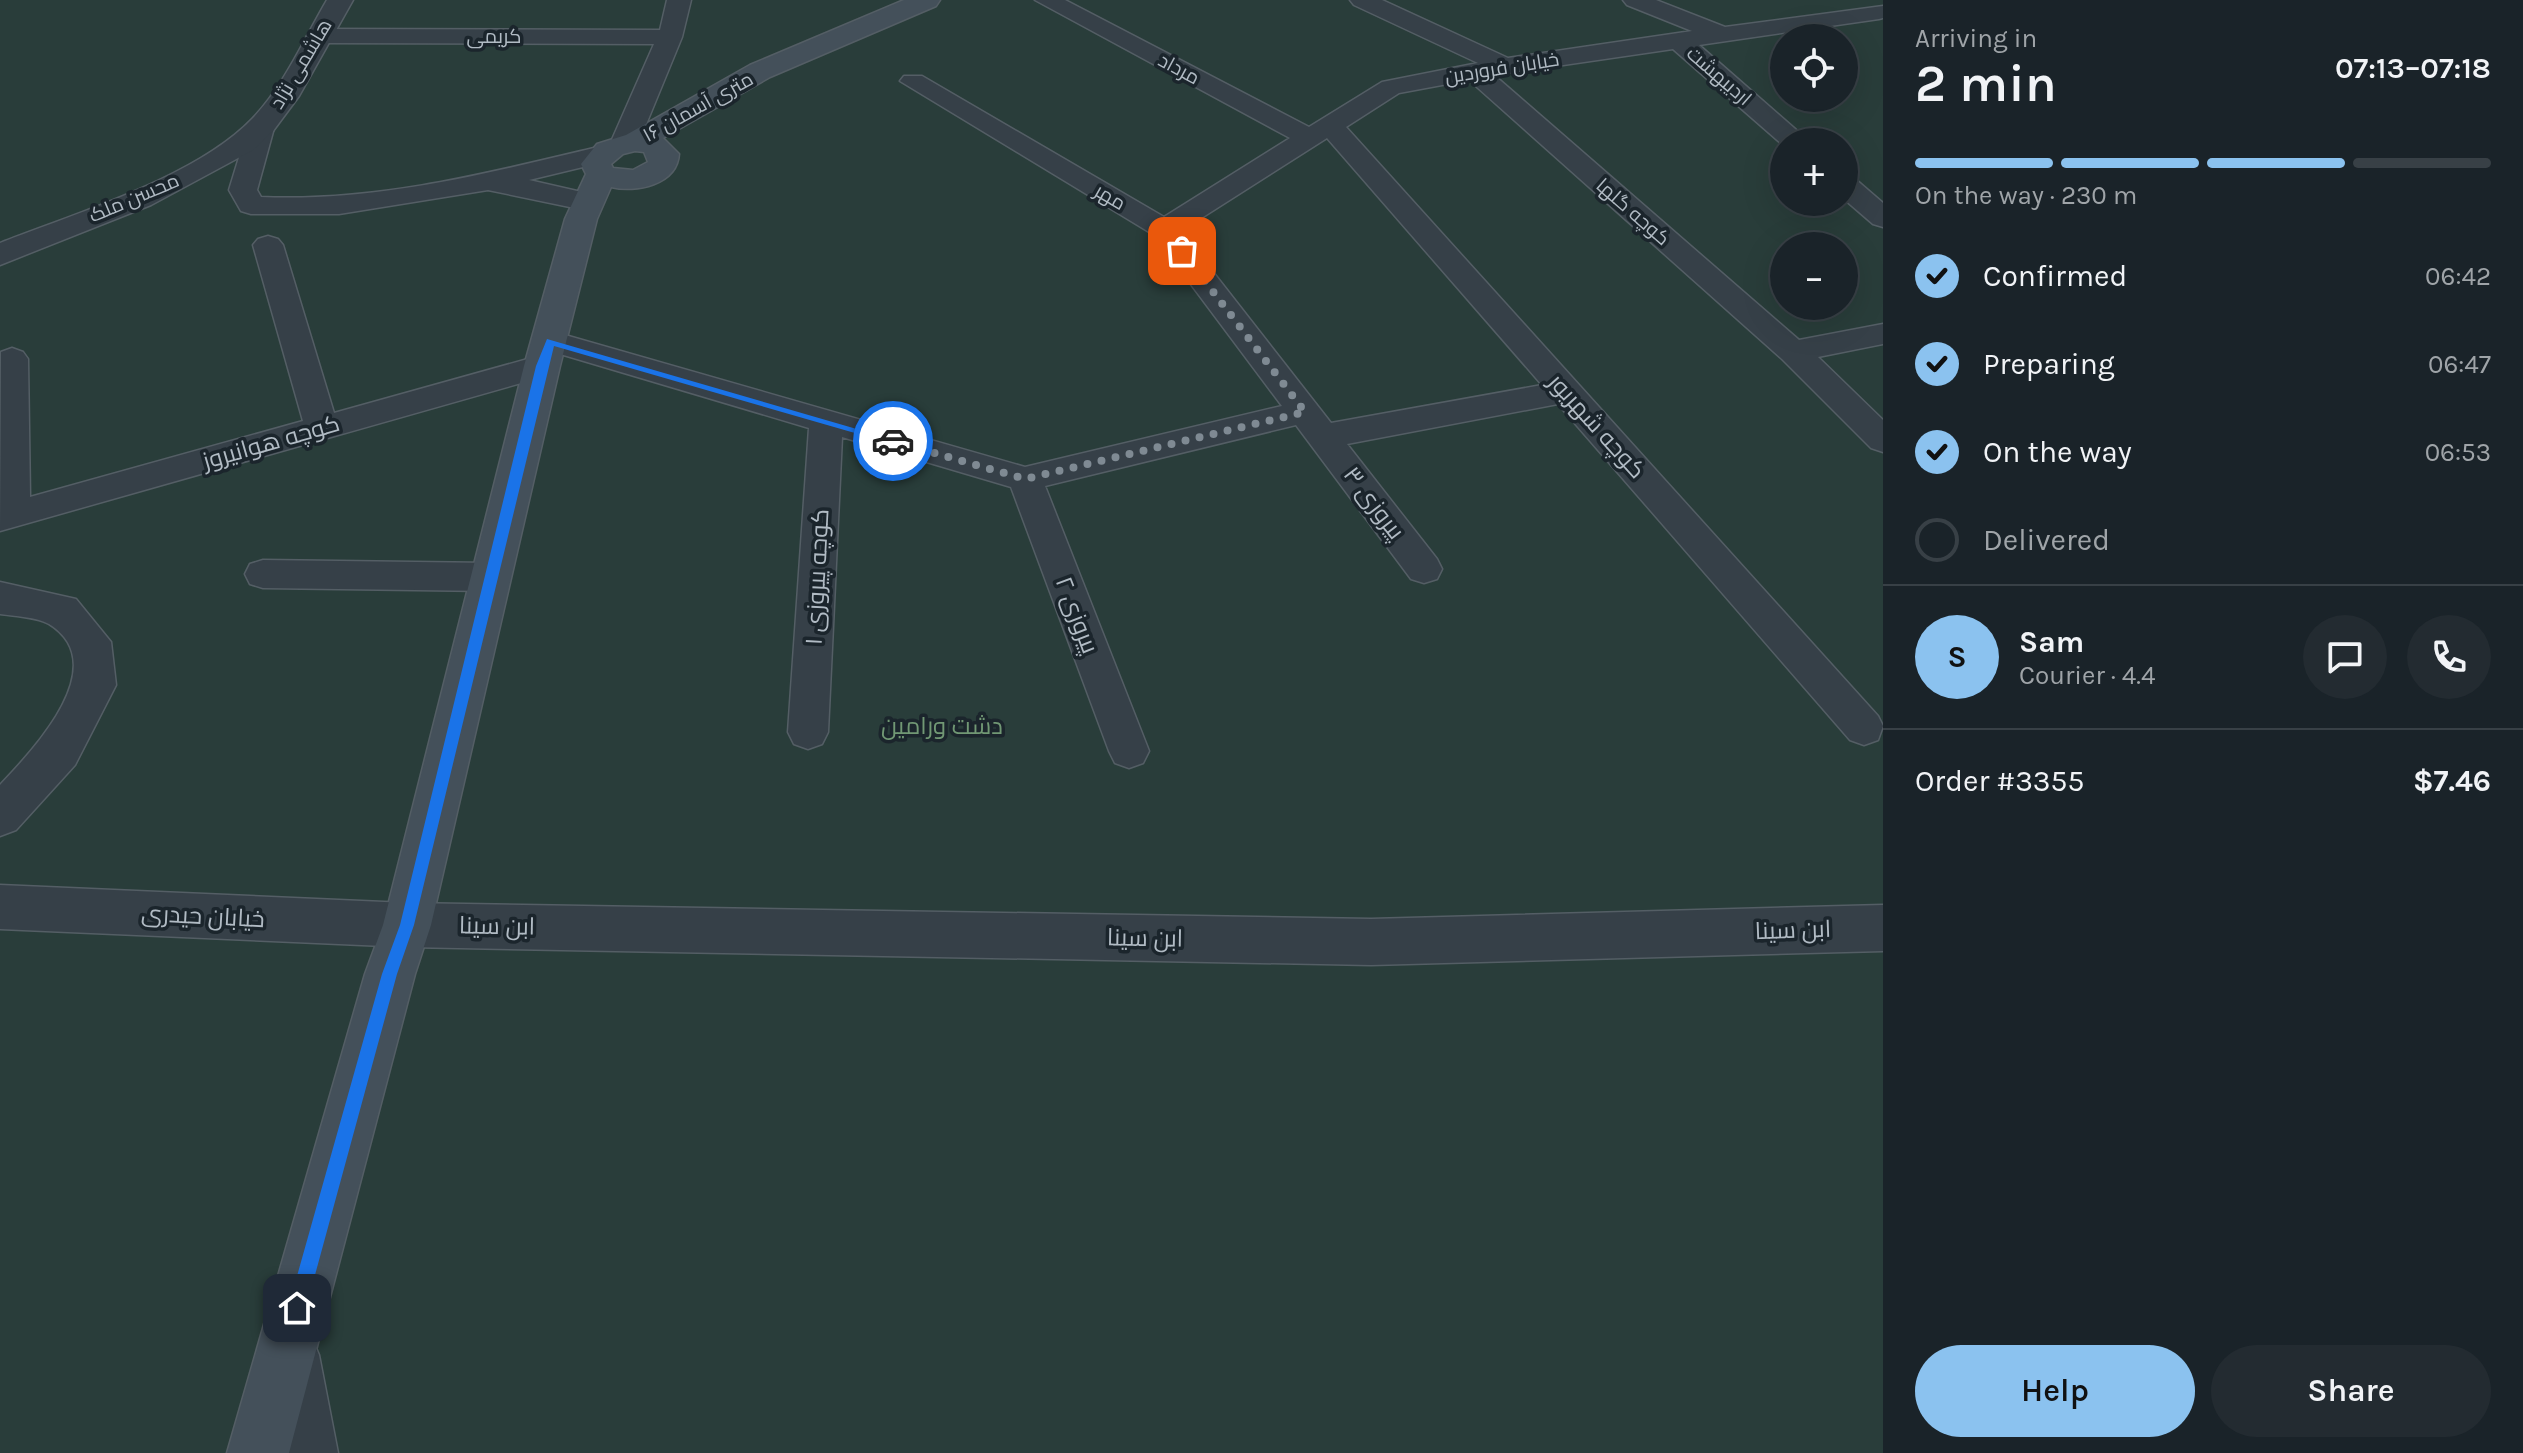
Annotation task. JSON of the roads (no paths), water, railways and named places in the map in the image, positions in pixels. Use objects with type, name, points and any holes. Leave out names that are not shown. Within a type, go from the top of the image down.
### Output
[{"type":"main road","name":"۱۶ متری آسمان","points":[[610,163],[760,71],[927,0]]},
{"type":"main road","name":"۱۶ متری آسمان","points":[[573,254],[600,218],[760,71]]},
{"type":"main road","points":[[258,1453],[390,974],[407,925],[573,254],[610,163],[653,145],[664,154],[649,172],[615,180],[610,163]]},
{"type":"street","name":"هاشمی نژاد","points":[[261,128],[288,91],[340,0]]},
{"type":"street","points":[[468,186],[522,187],[610,163],[670,37],[679,0]]},
{"type":"street","name":"مرداد","points":[[1047,0],[1320,132]]},
{"type":"street","points":[[1362,0],[1506,66]]},
{"type":"street","points":[[1635,0],[1721,34]]},
{"type":"street","name":"خیابان فروردین","points":[[1164,229],[1391,87],[1474,71],[1877,9]]},
{"type":"street","name":"کریمی","points":[[319,36],[670,37]]},
{"type":"street","name":"اردیبهشت","points":[[1679,41],[1780,128]]},
{"type":"street","name":"کوچه گلها","points":[[1474,71],[1793,352],[1883,440]]},
{"type":"street","name":"مهر","points":[[913,81],[1164,229],[1314,424]]},
{"type":"street","points":[[261,128],[243,190],[251,205],[289,209],[331,206],[610,163]]},
{"type":"street","name":"محسن ملک","points":[[0,255],[211,164],[261,128]]},
{"type":"street","name":"کوچه شهریور","points":[[1320,132],[1566,392],[1864,728]]},
{"type":"street","points":[[1858,196],[1883,218]]},
{"type":"street","points":[[268,245],[322,428]]},
{"type":"street","points":[[1793,352],[1883,334]]},
{"type":"street","points":[[546,354],[826,421],[1025,479],[1314,424],[1566,392]]},
{"type":"street","name":"کوچه هوانیروز","points":[[6,516],[322,428],[546,354]]},
{"type":"street","points":[[6,516],[12,359]]},
{"type":"street","name":"کوچه پیروزی ۱","points":[[808,732],[826,421]]},
{"type":"street","name":"پیروزی ۳","points":[[1314,424],[1424,569]]},
{"type":"street","name":"پیروزی ۲","points":[[1025,479],[1129,751]]},
{"type":"street","points":[[263,574],[491,577]]},
{"type":"street","points":[[0,598],[61,610],[90,642],[95,685],[59,752],[0,816]]},
{"type":"street","name":"خیابان حیدری","points":[[0,907],[407,925]]},
{"type":"street","name":"ابن سینا","points":[[407,925],[1371,942],[1883,928]]},
{"type":"street","points":[[289,1338],[310,1453]]},
{"type":"park label","name":"دشت ورامین","points":[[942,726]]}]
